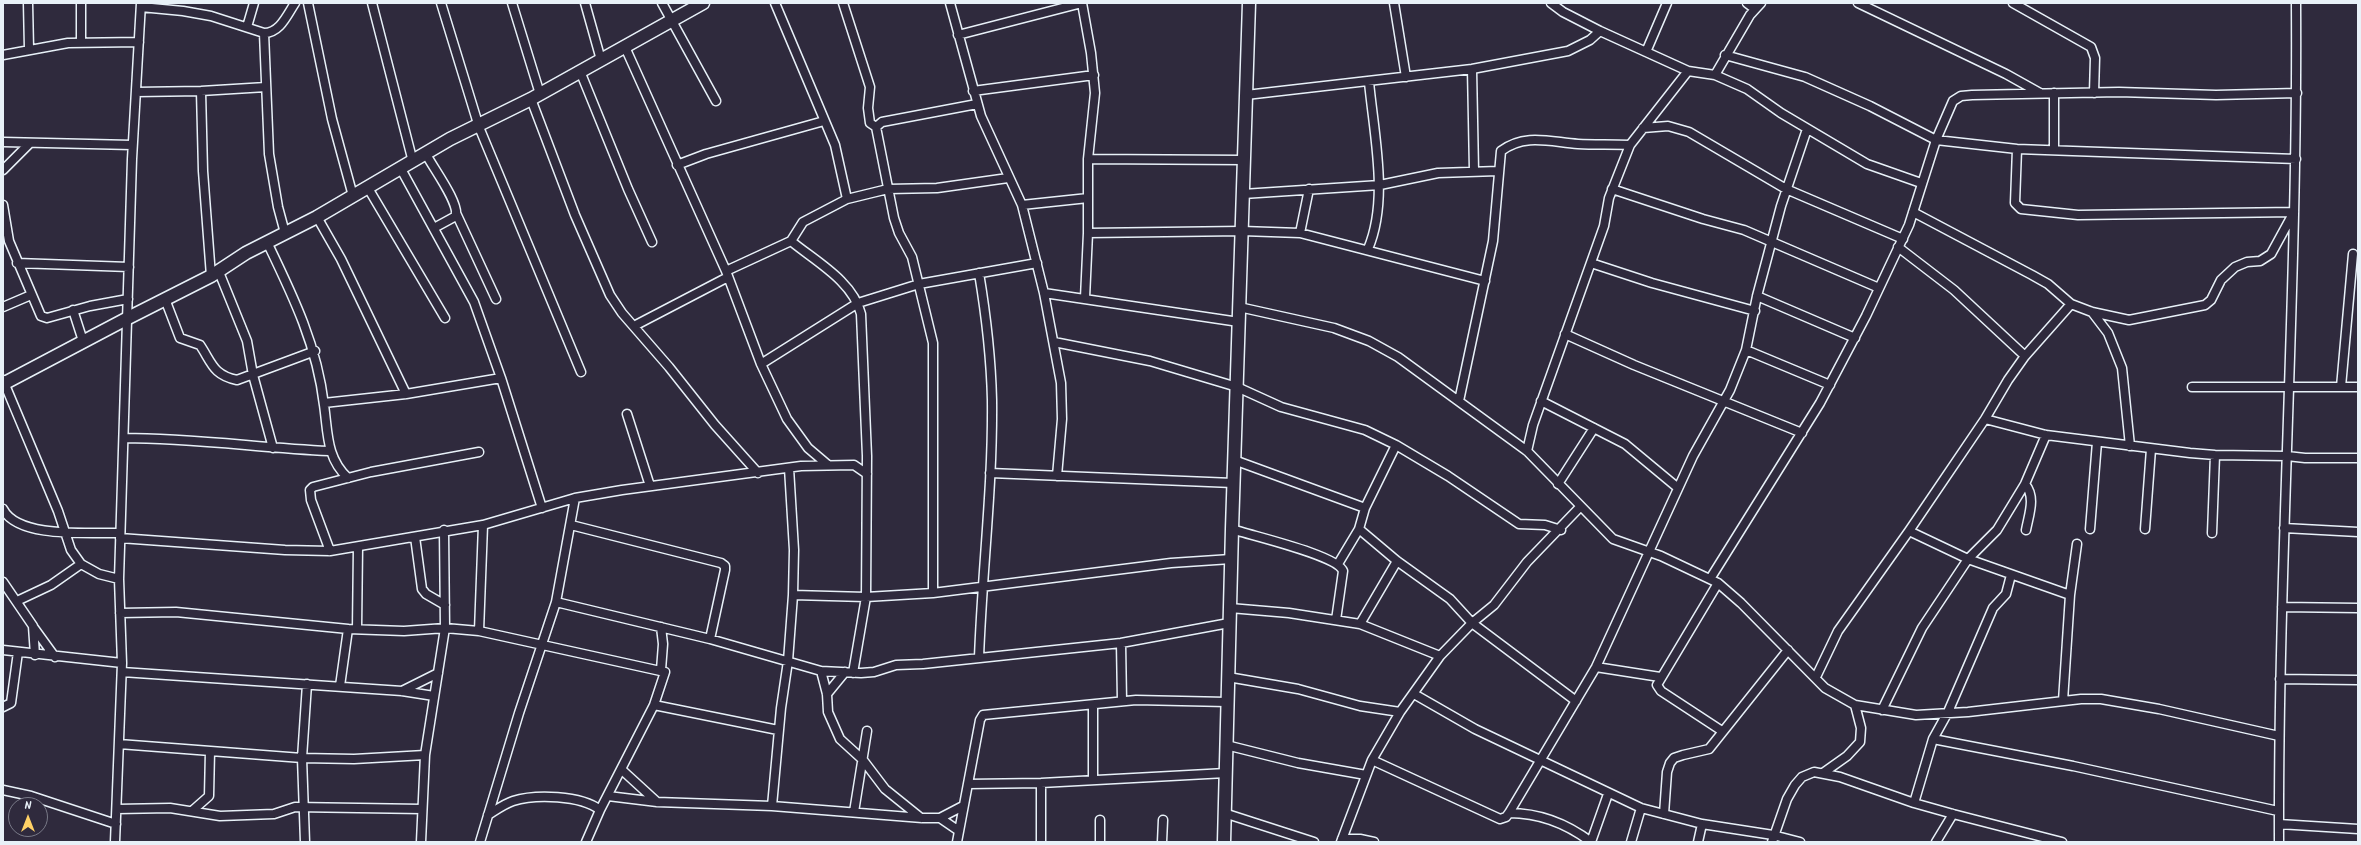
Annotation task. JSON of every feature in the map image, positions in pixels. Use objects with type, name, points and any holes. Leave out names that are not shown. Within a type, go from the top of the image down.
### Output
[{"type":"street","points":[[28,3],[29,49]]},
{"type":"street","points":[[81,3],[81,42]]},
{"type":"street","points":[[247,27],[254,3]]},
{"type":"street","points":[[115,842],[122,667],[119,579],[132,145],[141,5],[184,7],[264,33],[276,30],[295,3]]},
{"type":"street","points":[[308,3],[332,119],[352,196]]},
{"type":"street","points":[[372,3],[413,162]]},
{"type":"street","points":[[441,3],[478,127],[581,372]]},
{"type":"street","points":[[512,3],[535,96],[601,279],[618,307],[669,367],[715,425],[758,473]]},
{"type":"street","points":[[585,3],[601,60]]},
{"type":"street","points":[[662,3],[716,101]]},
{"type":"street","points":[[119,579],[99,574],[81,564],[71,550],[65,531],[3,382],[215,274],[246,253],[317,217],[450,139],[478,127],[703,3]]},
{"type":"street","points":[[775,3],[835,145],[847,199]]},
{"type":"street","points":[[843,3],[870,88],[868,108],[870,123],[876,127],[888,189],[899,233],[912,257],[934,353],[933,593]]},
{"type":"street","points":[[950,3],[977,104],[1008,178],[1022,205],[1044,293],[1061,383],[1062,419],[1057,476]]},
{"type":"street","points":[[958,35],[1082,3],[1094,75],[1095,93],[1088,159],[1088,233],[1085,298]]},
{"type":"street","points":[[1224,842],[1233,483],[1250,3]]},
{"type":"street","points":[[1394,3],[1406,77]]},
{"type":"street","points":[[1551,3],[1563,12],[1600,31],[1688,71],[1715,75],[1747,90],[1807,129],[1868,164],[1921,183]]},
{"type":"street","points":[[1646,52],[1667,3]]},
{"type":"street","points":[[1715,75],[1725,56],[1758,6],[1747,3]]},
{"type":"street","points":[[1858,3],[2006,74],[2041,93]]},
{"type":"street","points":[[2013,3],[2090,46],[2095,58],[2094,93]]},
{"type":"street","points":[[2279,842],[2280,679],[2296,159],[2296,3]]},
{"type":"street","points":[[1246,96],[1472,69],[1568,51],[1590,40],[1600,31]]},
{"type":"street","points":[[264,33],[271,166],[284,233]]},
{"type":"street","points":[[3,55],[29,49],[81,42],[139,42]]},
{"type":"street","points":[[625,47],[727,274],[761,364],[797,434],[808,448],[828,465]]},
{"type":"street","points":[[1725,56],[1805,77],[1870,106],[1936,140],[2017,149],[2054,149],[2296,159]]},
{"type":"street","points":[[1472,69],[1474,171]]},
{"type":"street","points":[[580,70],[628,189],[652,242]]},
{"type":"street","points":[[1527,451],[1541,401],[1604,226],[1612,189],[1630,145],[1688,71]]},
{"type":"street","points":[[973,91],[1094,75]]},
{"type":"street","points":[[1368,249],[1375,226],[1380,185],[1369,82]]},
{"type":"street","points":[[136,92],[201,91],[266,87]]},
{"type":"street","points":[[201,91],[203,171],[215,274],[247,341],[252,375],[273,448]]},
{"type":"street","points":[[2054,93],[2054,149]]},
{"type":"street","points":[[1710,578],[1802,433],[1855,338],[1913,212],[1921,183],[1936,140],[1953,101],[1957,98],[1972,94],[2094,93],[2216,96],[2297,93]]},
{"type":"street","points":[[876,127],[882,122],[977,104]]},
{"type":"street","points":[[677,165],[706,154],[824,122]]},
{"type":"street","points":[[1643,128],[1668,126],[1689,132],[1786,189],[1900,243],[1954,290],[2025,356]]},
{"type":"street","points":[[1372,760],[1500,819],[1506,817],[1509,813],[1596,667],[1629,600],[1648,552],[1699,444],[1725,402],[1746,350],[1757,296],[1786,189],[1807,129]]},
{"type":"street","points":[[1459,401],[1485,281],[1497,211],[1498,171],[1501,151],[1509,145],[1532,139],[1578,144],[1630,145]]},
{"type":"street","points":[[3,142],[29,144],[132,145]]},
{"type":"street","points":[[3,170],[29,144]]},
{"type":"street","points":[[2017,149],[2014,192],[2015,203],[2021,209],[2078,215],[2294,212]]},
{"type":"street","points":[[426,154],[454,202],[456,213],[496,299]]},
{"type":"street","points":[[1088,159],[1244,160]]},
{"type":"street","points":[[401,169],[474,302],[501,378],[542,508]]},
{"type":"street","points":[[1243,194],[1380,185],[1438,173],[1498,171]]},
{"type":"street","points":[[634,326],[727,274],[791,241],[803,222],[847,199],[888,189],[937,188],[1008,178]]},
{"type":"street","points":[[368,188],[445,318]]},
{"type":"street","points":[[1300,233],[1309,189]]},
{"type":"street","points":[[1612,189],[1703,219],[1744,230],[1879,288]]},
{"type":"street","points":[[1022,205],[1088,198]]},
{"type":"street","points":[[3,205],[6,241],[42,316],[47,318],[108,301],[128,299]]},
{"type":"street","points":[[1913,212],[2036,277],[2071,304],[2092,312],[2136,320],[2205,305],[2211,300],[2221,280],[2234,267],[2247,262],[2260,261],[2271,254],[2294,212]]},
{"type":"street","points":[[434,228],[456,216],[456,213]]},
{"type":"street","points":[[317,217],[341,260],[406,394]]},
{"type":"street","points":[[1088,233],[1242,231],[1300,233],[1368,249],[1485,281]]},
{"type":"street","points":[[791,241],[838,278],[858,303],[863,326],[867,456],[866,597],[849,673],[827,694]]},
{"type":"street","points":[[267,242],[315,351],[324,403],[330,452],[338,468],[348,478]]},
{"type":"street","points":[[2341,387],[2353,254]]},
{"type":"street","points":[[17,263],[129,267]]},
{"type":"street","points":[[761,364],[858,303],[919,284],[1036,263]]},
{"type":"street","points":[[1591,263],[1652,283],[1755,311]]},
{"type":"street","points":[[979,273],[991,364],[990,473],[981,587],[979,658]]},
{"type":"street","points":[[1044,293],[1239,322]]},
{"type":"street","points":[[3,307],[31,295]]},
{"type":"street","points":[[1757,296],[1855,338]]},
{"type":"street","points":[[165,299],[180,338],[200,345],[217,372],[237,380],[315,351]]},
{"type":"street","points":[[1816,678],[1838,631],[1909,531],[1985,419],[2025,356],[2071,304]]},
{"type":"street","points":[[1239,307],[1355,335],[1398,357],[1527,451],[1580,507],[1613,539],[1648,552],[1710,578],[1718,583],[1830,691],[1855,705],[1916,715],[1968,712],[2081,699],[2116,702],[2201,718],[2279,736]]},
{"type":"street","points":[[73,310],[83,341]]},
{"type":"street","points":[[2092,312],[2108,333],[2122,368],[2130,446]]},
{"type":"street","points":[[1564,334],[1802,433]]},
{"type":"street","points":[[1054,342],[1150,361],[1236,387],[1281,407],[1366,430],[1396,445],[1470,490],[1519,524],[1544,525],[1561,530]]},
{"type":"street","points":[[1746,350],[1830,385]]},
{"type":"street","points":[[324,403],[406,394],[501,378]]},
{"type":"street","points":[[2192,387],[2358,387]]},
{"type":"street","points":[[1541,401],[1625,444],[1678,488]]},
{"type":"street","points":[[627,414],[650,486]]},
{"type":"street","points":[[1985,419],[2046,435],[2151,449],[2215,455],[2358,458]]},
{"type":"street","points":[[1558,484],[1594,428]]},
{"type":"street","points":[[1882,710],[1922,628],[1968,559],[1997,530],[2025,484],[2046,435]]},
{"type":"street","points":[[124,438],[227,442],[273,448],[330,452]]},
{"type":"street","points":[[2090,529],[2097,442]]},
{"type":"street","points":[[1338,564],[1359,529],[1365,508],[1396,445]]},
{"type":"street","points":[[2145,529],[2151,449]]},
{"type":"street","points":[[330,551],[311,500],[310,490],[318,485],[348,478],[479,452]]},
{"type":"street","points":[[2212,533],[2215,455]]},
{"type":"street","points":[[3,509],[10,518],[30,528],[53,532],[65,531],[120,535],[285,550],[330,551],[415,537],[444,530],[483,525],[575,498],[650,486],[789,468],[854,465],[867,456]]},
{"type":"street","points":[[1234,460],[1365,508]]},
{"type":"street","points":[[854,465],[867,474]]},
{"type":"street","points":[[772,806],[778,730],[788,661],[793,595],[794,542],[789,468]]},
{"type":"street","points":[[990,473],[1233,483]]},
{"type":"street","points":[[2025,484],[2032,497],[2026,530]]},
{"type":"street","points":[[480,842],[556,602],[575,498]]},
{"type":"street","points":[[1374,842],[1360,839],[1341,841],[1372,760],[1400,712],[1440,656],[1472,623],[1494,605],[1527,562],[1561,530],[1580,507]]},
{"type":"street","points":[[479,631],[483,525]]},
{"type":"street","points":[[571,525],[721,563],[725,566],[710,639]]},
{"type":"street","points":[[2284,528],[2358,532]]},
{"type":"street","points":[[1232,529],[1322,556],[1338,564],[1343,571],[1336,620]]},
{"type":"street","points":[[1359,529],[1397,561],[1450,599],[1472,623],[1576,701]]},
{"type":"street","points":[[421,842],[425,755],[445,628],[444,530]]},
{"type":"street","points":[[1909,531],[1968,559],[2070,594]]},
{"type":"street","points":[[415,537],[422,590],[445,605]]},
{"type":"street","points":[[2063,701],[2070,594],[2077,544]]},
{"type":"street","points":[[340,686],[352,629],[358,547]]},
{"type":"street","points":[[793,595],[866,597],[933,593],[1171,563],[1231,559]]},
{"type":"street","points":[[1360,624],[1397,561]]},
{"type":"street","points":[[17,601],[51,585],[81,564]]},
{"type":"street","points":[[1914,803],[1933,739],[1948,712],[1993,608],[2006,594],[2011,575]]},
{"type":"street","points":[[3,582],[55,657]]},
{"type":"street","points":[[1718,583],[1660,677],[1657,689],[1722,731]]},
{"type":"street","points":[[556,602],[710,639],[821,672],[849,673],[874,672],[896,665],[1121,643],[1229,623]]},
{"type":"street","points":[[2282,607],[2358,608]]},
{"type":"street","points":[[1230,608],[1290,613],[1360,624],[1440,656]]},
{"type":"street","points":[[120,612],[176,612],[352,629],[404,631],[445,628],[479,631],[542,644],[582,656],[661,670],[665,672],[665,677],[654,705],[622,770],[600,810],[586,842]]},
{"type":"street","points":[[33,626],[36,655]]},
{"type":"street","points":[[661,627],[663,644],[661,670]]},
{"type":"street","points":[[1121,643],[1122,701]]},
{"type":"street","points":[[3,650],[122,667],[402,691],[434,696]]},
{"type":"street","points":[[1664,814],[1667,772],[1670,763],[1682,755],[1708,749],[1788,650]]},
{"type":"street","points":[[3,707],[11,703],[14,696],[18,652]]},
{"type":"street","points":[[1596,667],[1660,677]]},
{"type":"street","points":[[821,672],[827,694],[828,712],[840,739],[863,760],[885,789],[922,818]]},
{"type":"street","points":[[402,691],[438,673]]},
{"type":"street","points":[[1228,678],[1298,689],[1360,706],[1400,712]]},
{"type":"street","points":[[2280,679],[2358,680]]},
{"type":"street","points":[[305,842],[302,758],[307,684]]},
{"type":"street","points":[[1414,694],[1475,729],[1542,759],[1608,794],[1641,808],[1702,824],[1800,842]]},
{"type":"street","points":[[957,842],[980,720],[983,715],[1122,701],[1227,702]]},
{"type":"street","points":[[654,705],[778,730]]},
{"type":"street","points":[[1093,705],[1093,779]]},
{"type":"street","points":[[1823,772],[1847,756],[1860,742],[1861,728],[1855,705]]},
{"type":"street","points":[[854,812],[867,731]]},
{"type":"street","points":[[1933,739],[2073,766],[2278,811]]},
{"type":"street","points":[[119,744],[302,758],[354,759],[425,755]]},
{"type":"street","points":[[1226,745],[1298,763],[1366,775]]},
{"type":"street","points":[[192,811],[209,796],[210,751]]},
{"type":"street","points":[[622,770],[657,802]]},
{"type":"street","points":[[1772,838],[1795,785],[1810,772],[1823,772],[1914,803],[2062,842]]},
{"type":"street","points":[[968,784],[1226,773]]},
{"type":"street","points":[[1041,782],[1041,842]]},
{"type":"street","points":[[3,790],[31,796],[116,824]]},
{"type":"street","points":[[1509,813],[1527,813],[1563,824],[1591,842],[1608,794]]},
{"type":"street","points":[[608,796],[657,802],[772,806],[922,818],[940,818],[963,806]]},
{"type":"street","points":[[488,815],[513,801],[542,798],[584,802],[600,810]]},
{"type":"street","points":[[117,809],[170,808],[220,816],[280,813],[295,806],[422,809]]},
{"type":"street","points":[[1631,842],[1641,808]]},
{"type":"street","points":[[1224,813],[1314,842]]},
{"type":"street","points":[[1936,842],[1952,814]]},
{"type":"street","points":[[940,818],[959,831]]},
{"type":"street","points":[[1100,820],[1100,842]]},
{"type":"street","points":[[1162,842],[1163,820]]},
{"type":"street","points":[[1698,842],[1702,824]]},
{"type":"street","points":[[2279,824],[2358,829]]}]
